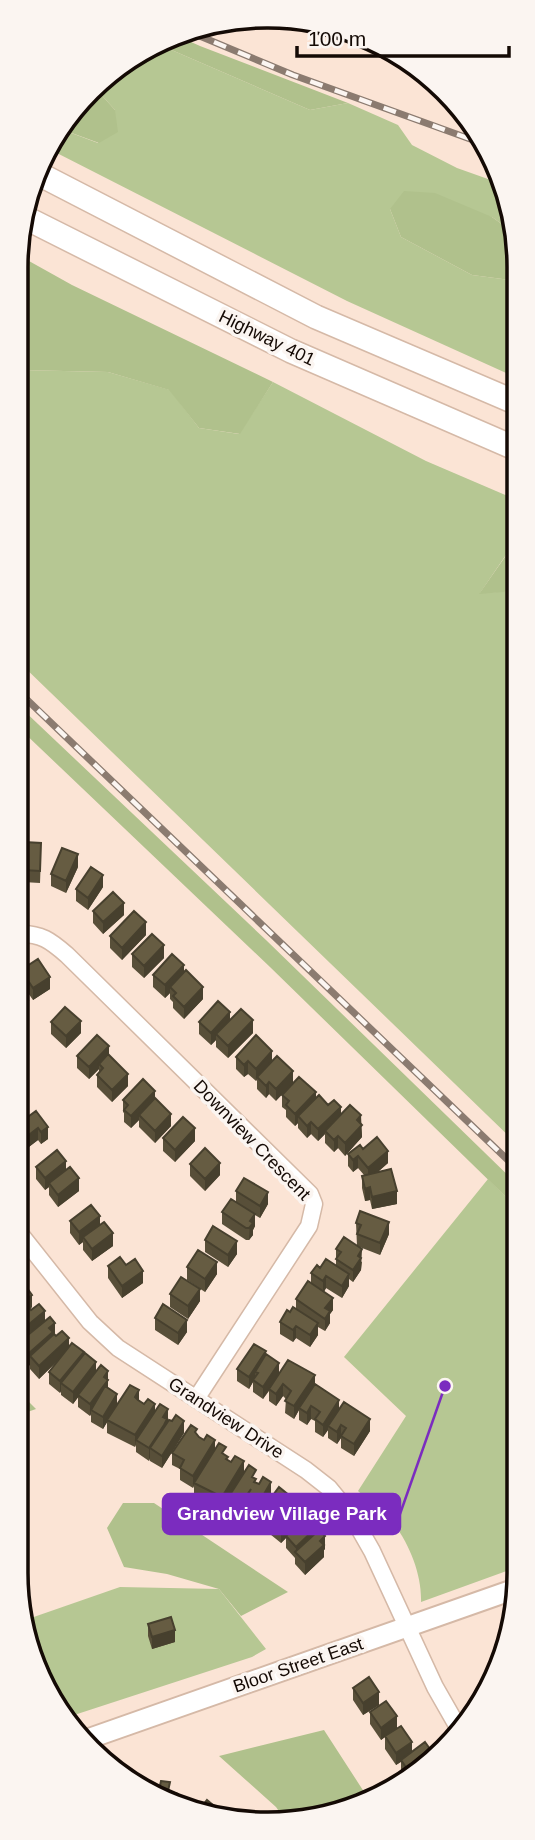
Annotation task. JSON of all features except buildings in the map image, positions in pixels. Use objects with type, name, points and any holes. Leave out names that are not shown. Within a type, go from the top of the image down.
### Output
[{"type":"highway","points":[[46,177],[316,317],[507,399]]},
{"type":"highway","name":"Highway 401","points":[[33,221],[291,351],[507,445]]},
{"type":"main road","name":"Bloor Street East","points":[[93,1737],[506,1592]]},
{"type":"street","name":"Downview Crescent","points":[[28,933],[46,937],[67,955],[310,1194],[314,1204],[309,1226],[196,1399]]},
{"type":"street","name":"Grandview Drive","points":[[28,1244],[90,1322],[118,1348],[306,1470],[329,1488],[352,1516],[365,1540],[435,1687],[455,1722]]},
{"type":"green space","points":[[190,41],[348,103],[310,110],[170,49]]},
{"type":"green space","points":[[170,49],[310,110],[348,103],[398,125],[412,145],[457,168],[489,179],[503,225],[492,217],[390,209],[401,237],[472,275],[507,280],[507,373],[347,301],[57,153],[69,132],[98,143],[115,110],[101,95],[134,68]]},
{"type":"green space","points":[[101,95],[115,110],[118,132],[99,143],[69,132]]},
{"type":"green space","points":[[404,191],[435,193],[492,217],[503,225],[507,280],[472,275],[401,237],[390,209]]},
{"type":"green space","points":[[28,261],[72,285],[273,382],[240,434],[199,428],[169,390],[108,372],[28,370]]},
{"type":"green space","points":[[28,370],[108,372],[170,390],[199,428],[239,434],[273,382],[426,461],[507,496],[507,553],[480,593],[507,592],[507,1134],[28,671]]},
{"type":"green space","points":[[507,554],[507,592],[479,594]]},
{"type":"green space","points":[[28,715],[266,940],[507,1174],[507,1198],[28,737]]},
{"type":"green space","points":[[488,1179],[507,1198],[507,1571],[421,1602],[416,1566],[406,1542],[384,1512],[358,1491],[406,1416],[344,1357]]},
{"type":"green space","points":[[28,1401],[36,1409],[28,1412]]},
{"type":"green space","points":[[123,1503],[154,1503],[288,1592],[241,1616],[219,1589],[167,1574],[124,1567],[107,1528]]},
{"type":"green space","points":[[120,1587],[219,1589],[266,1649],[252,1657],[75,1715],[53,1678],[41,1649],[33,1617]]},
{"type":"green space","points":[[324,1730],[364,1792],[329,1804],[279,1811],[219,1756]]},
{"type":"railway","points":[[202,37],[293,75],[469,139]]},
{"type":"railway","points":[[28,701],[507,1159]]},
{"type":"place","name":"Grandview Village Park","points":[[445,1386]]}]
